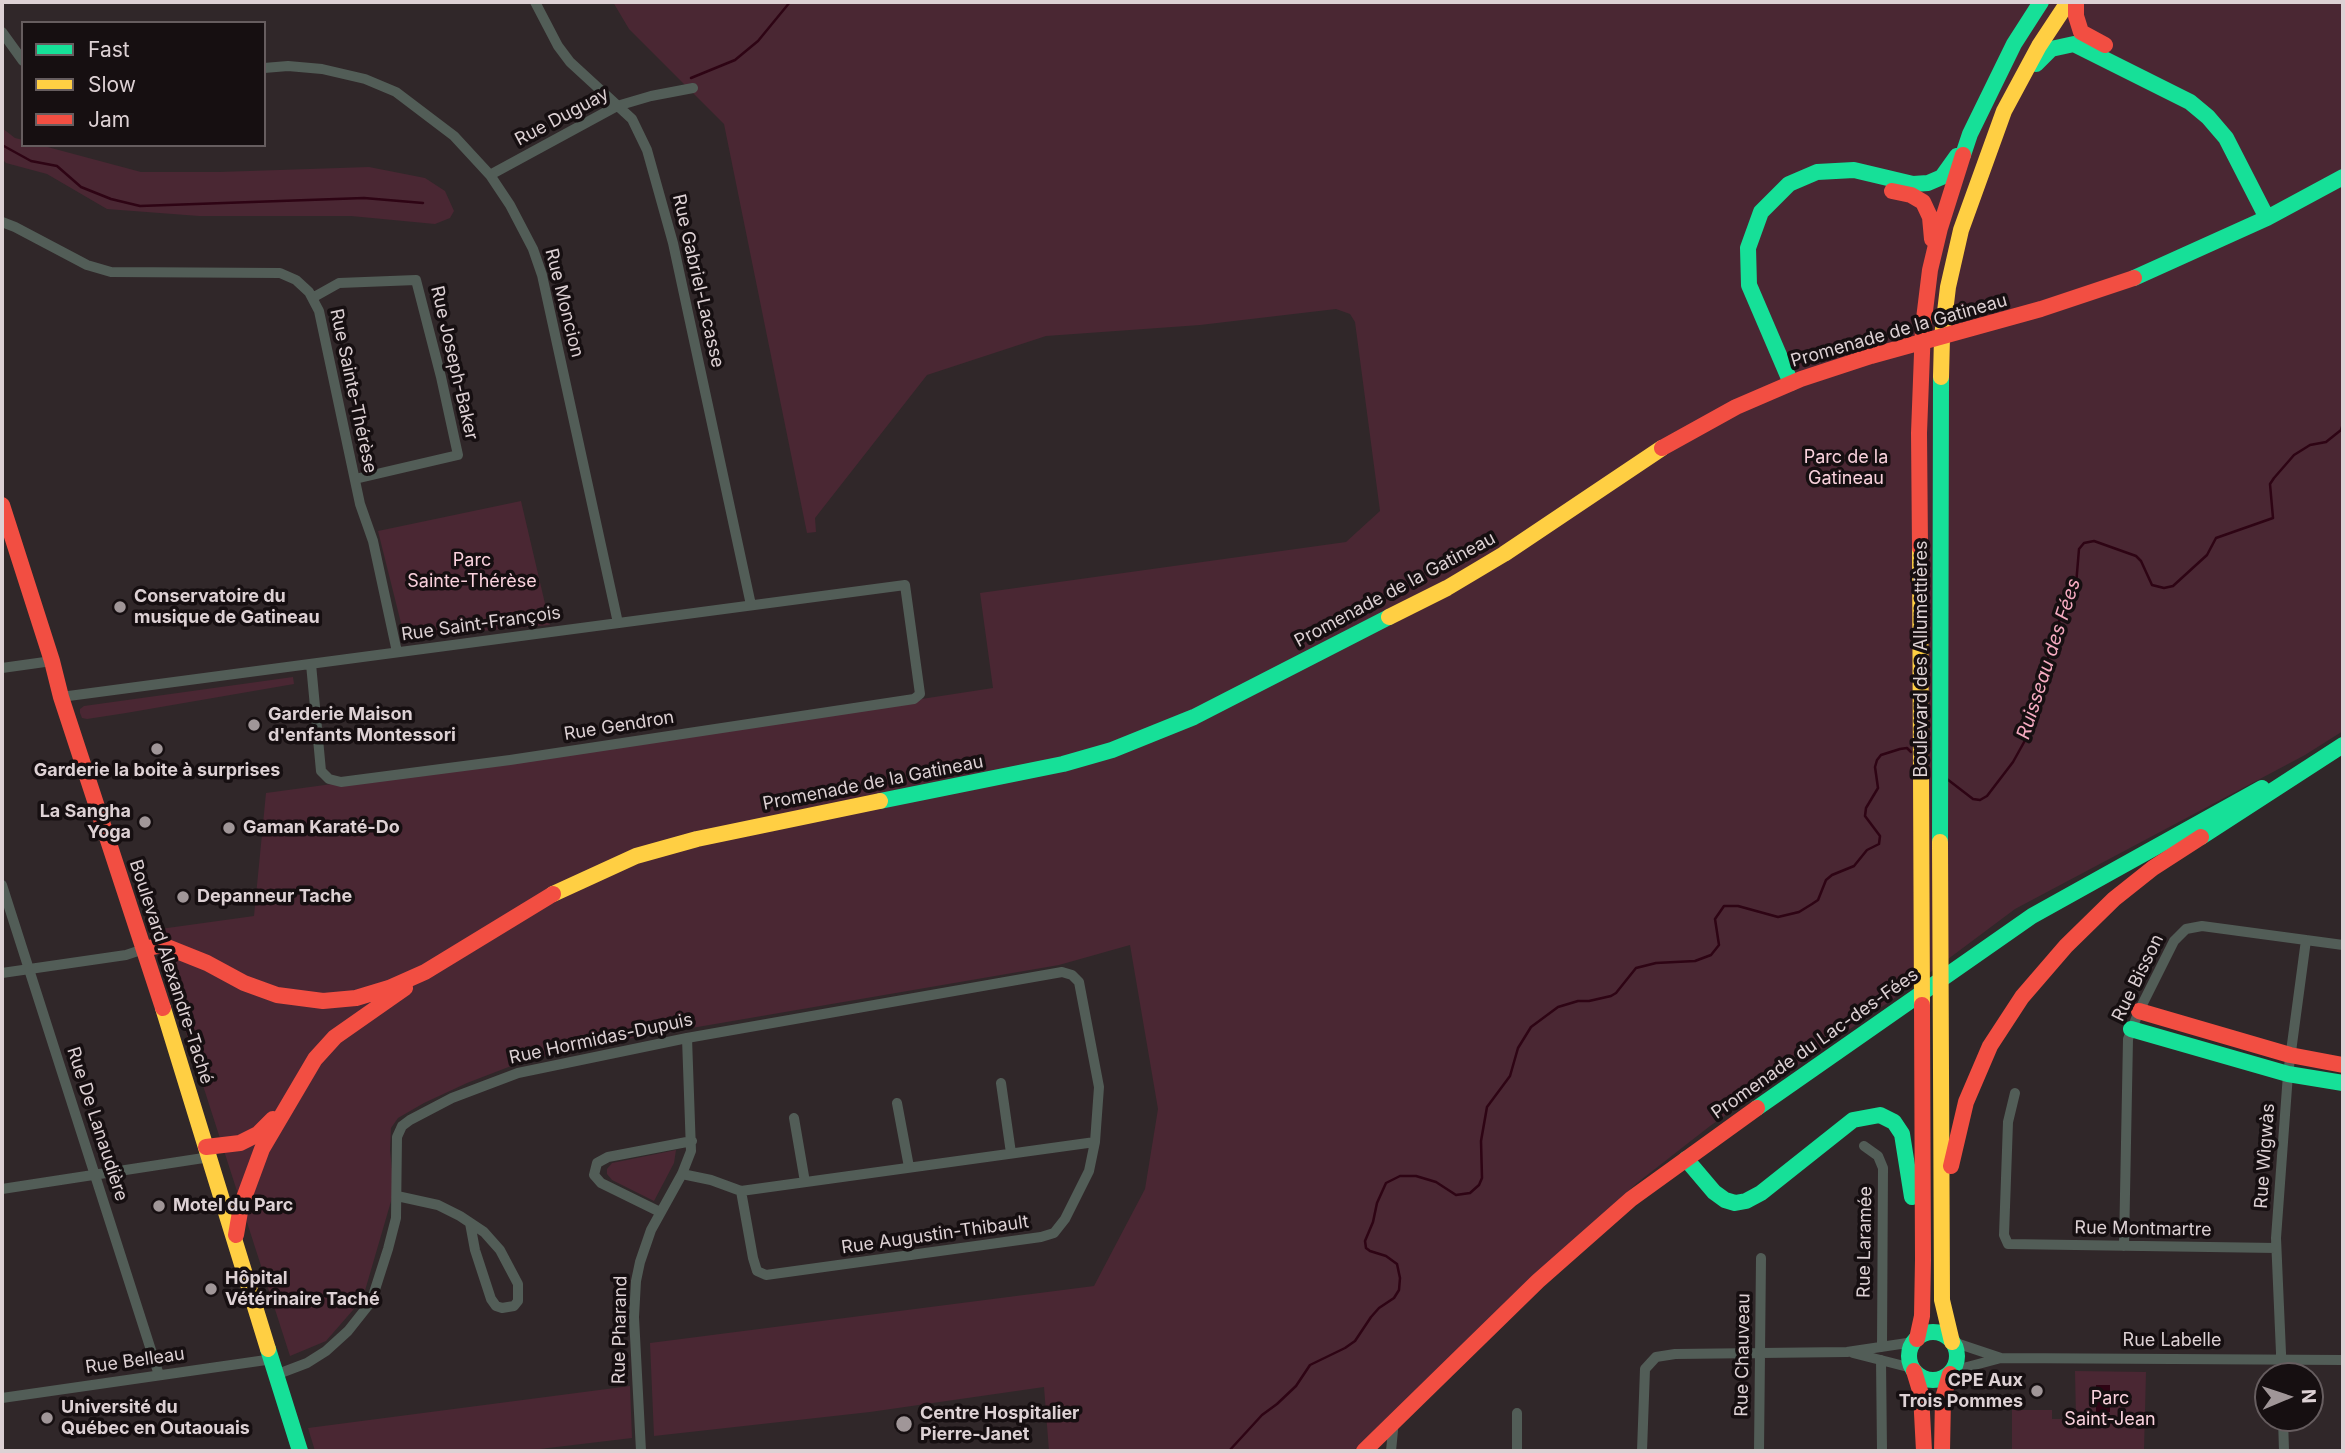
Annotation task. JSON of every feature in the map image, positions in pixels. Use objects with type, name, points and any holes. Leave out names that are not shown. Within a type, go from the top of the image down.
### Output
[{"type":"main road","name":"Boulevard des Allumettières","points":[[1915,1340],[1922,1316],[1923,1281],[1919,374],[1923,327],[1930,270],[1947,204],[1970,134],[2009,54],[2041,2]]},
{"type":"main road","name":"Boulevard des Allumettières","points":[[1953,1342],[1943,1307],[1941,1236],[1940,391],[1944,314],[1954,260],[1970,200],[1990,145],[2017,85],[2068,2]]},
{"type":"main road","points":[[2076,2],[2077,24],[2081,32],[2192,90],[2223,116],[2238,136],[2272,215]]},
{"type":"main road","points":[[2017,85],[2051,49],[2074,44],[2179,94],[2208,117],[2225,138],[2272,215]]},
{"type":"main road","points":[[1796,381],[1749,285],[1748,248],[1761,212],[1789,184],[1817,172],[1854,170],[1913,184],[1935,181],[1948,171],[1970,134]]},
{"type":"main road","name":"Promenade de la Gatineau","points":[[236,1238],[241,1206],[262,1149],[315,1059],[335,1037],[438,964],[562,889],[636,856],[708,836],[1063,764],[1112,750],[1172,727],[1447,588],[1522,542],[1675,439],[1736,407],[1796,381],[1871,356],[1985,326],[2134,278],[2272,215],[2343,177]]},
{"type":"main road","points":[[1796,381],[1765,301],[1757,269],[1758,251],[1764,230],[1773,213],[1784,201],[1811,186],[1839,180],[1855,181],[1917,198],[1927,208],[1931,224],[1930,270]]},
{"type":"main road","name":"Boulevard Alexandre-Taché","points":[[2,505],[61,697],[236,1238],[300,1451]]},
{"type":"main road","points":[[1941,1236],[1955,1144],[1973,1082],[1999,1029],[2034,982],[2090,921],[2153,868],[2343,744]]},
{"type":"main road","name":"Promenade du Lac-des-Fées","points":[[1364,1451],[1583,1240],[1631,1199],[1686,1159],[2032,916],[2343,744]]},
{"type":"main road","name":"Promenade de la Gatineau","points":[[144,949],[162,945],[261,989],[294,998],[323,1001],[356,998],[380,991],[438,964]]},
{"type":"main road","points":[[2139,1011],[2290,1055],[2343,1065]]},
{"type":"main road","points":[[2131,1029],[2288,1073],[2343,1083]]},
{"type":"main road","name":"Promenade de la Gatineau","points":[[208,1152],[258,1134],[284,1108]]},
{"type":"main road","points":[[1686,1159],[1720,1196],[1730,1202],[1740,1202],[1761,1193],[1853,1120],[1872,1115],[1887,1118],[1897,1127],[1905,1142],[1923,1281]]},
{"type":"main road","points":[[1924,1451],[1921,1394],[1910,1352],[1915,1340],[1935,1332],[1953,1342],[1957,1355],[1943,1398],[1942,1451]]},
{"type":"main road","points":[[1913,1370],[1920,1377],[1936,1381],[1951,1373]]},
{"type":"street","name":"Rue Gabriel-Lacasse","points":[[534,2],[570,62],[637,126],[651,162],[667,215],[751,605]]},
{"type":"street","points":[[2,32],[21,58]]},
{"type":"street","name":"Rue Moncion","points":[[266,68],[288,66],[322,69],[365,79],[396,92],[454,136],[490,175],[519,219],[542,275],[618,623]]},
{"type":"street","name":"Rue Duguay","points":[[490,175],[617,106],[693,88]]},
{"type":"street","name":"Rue Sainte-Thérèse","points":[[2,222],[15,226],[87,265],[110,272],[280,273],[296,280],[314,298],[362,512],[373,541],[397,652]]},
{"type":"street","name":"Rue Joseph-Baker","points":[[314,298],[340,283],[416,279],[441,377],[458,455],[355,480]]},
{"type":"street","name":"Rue Saint-François","points":[[61,697],[905,585]]},
{"type":"street","name":"Rue Gendron","points":[[312,664],[321,771],[329,779],[341,782],[914,699],[920,694],[905,585]]},
{"type":"street","points":[[2,668],[52,661]]},
{"type":"street","name":"Rue De Lanaudière","points":[[2,885],[159,1375]]},
{"type":"street","name":"Rue Bisson","points":[[2124,1246],[2128,1039],[2139,1011],[2175,941],[2186,929],[2210,926],[2343,945]]},
{"type":"street","name":"Rue Wìgwàs","points":[[2281,1362],[2276,1248],[2288,1073],[2306,940]]},
{"type":"street","points":[[2,973],[126,955],[144,949]]},
{"type":"street","name":"Rue Hormidas-Dupuis","points":[[275,1366],[307,1363],[326,1351],[348,1331],[370,1302],[396,1218],[397,1137],[402,1126],[426,1111],[474,1088],[518,1073],[687,1038],[1062,972],[1072,975]]},
{"type":"street","name":"Rue Augustin-Thibault","points":[[741,1191],[755,1265],[761,1273],[777,1275],[1048,1235],[1058,1229],[1089,1171],[1095,1142],[1099,1087],[1081,987],[1072,975]]},
{"type":"street","name":"Rue Pharand","points":[[641,1451],[636,1385],[635,1298],[640,1262],[660,1212],[689,1159],[692,1141],[687,1038]]},
{"type":"street","points":[[1001,1083],[1012,1153]]},
{"type":"street","name":"Rue Montmartre","points":[[2015,1093],[2008,1133],[2004,1235],[2008,1244],[2276,1248]]},
{"type":"street","points":[[897,1102],[909,1167]]},
{"type":"street","points":[[793,1118],[805,1182]]},
{"type":"street","points":[[660,1212],[601,1183],[594,1175],[597,1163],[608,1157],[692,1141]]},
{"type":"street","points":[[682,1174],[711,1180],[741,1191],[1095,1142]]},
{"type":"street","name":"Rue Laramée","points":[[1864,1146],[1878,1156],[1883,1168],[1882,1346]]},
{"type":"street","points":[[2,1189],[95,1175],[208,1152]]},
{"type":"street","points":[[397,1196],[438,1205],[470,1223],[492,1240],[512,1272],[519,1293],[514,1306],[502,1308],[492,1299],[475,1250],[470,1223]]},
{"type":"street","name":"Rue Chauveau","points":[[1759,1451],[1761,1258]]},
{"type":"street","points":[[1642,1451],[1644,1373],[1656,1357],[1675,1354],[1847,1352],[1915,1340]]},
{"type":"street","name":"Rue Labelle","points":[[1953,1342],[2001,1358]]},
{"type":"street","points":[[1847,1352],[1913,1370]]},
{"type":"street","name":"Rue Labelle","points":[[1951,1373],[2001,1358],[2343,1360]]},
{"type":"street","points":[[1881,1360],[1882,1451]]},
{"type":"street","name":"Rue Belleau","points":[[2,1398],[159,1375],[275,1366]]},
{"type":"street","points":[[1517,1413],[1517,1451]]},
{"type":"street","points":[[1391,1451],[1394,1420]]},
{"type":"street","points":[[2283,1432],[2284,1451]]},
{"type":"green space","name":"Parc de la Gatineau","points":[[613,2],[2343,2],[2343,731],[2305,755],[2015,909],[1912,986],[1710,1126],[1637,1183],[1353,1451],[1049,1451],[1044,1387],[870,1412],[654,1436],[650,1343],[1094,1286],[1145,1189],[1158,1109],[1130,945],[1059,965],[581,1047],[519,1063],[424,1103],[398,1118],[391,1128],[394,1191],[364,1294],[326,1341],[290,1356],[153,930],[254,916],[266,793],[648,741],[993,688],[980,593],[1346,542],[1380,511],[1355,322],[1350,314],[1336,309],[1200,325],[1046,336],[927,375],[815,518],[816,532],[807,533],[724,124],[629,29]]},
{"type":"green space","points":[[2,128],[21,140],[21,147],[47,147],[141,172],[369,167],[425,178],[445,191],[454,211],[450,218],[435,224],[351,216],[199,216],[107,209],[47,174],[6,163],[2,159]]},
{"type":"green space","name":"Parc Sainte-Thérèse","points":[[521,501],[550,625],[411,637],[403,631],[378,531]]},
{"type":"green space","points":[[293,677],[294,684],[126,713],[87,719],[82,718],[80,713],[84,706]]},
{"type":"green space","points":[[676,1150],[674,1163],[654,1201],[612,1180],[607,1174],[612,1163]]},
{"type":"green space","name":"Parc Saint-Jean","points":[[2075,1371],[2146,1372],[2144,1451],[2012,1451],[2012,1410],[2052,1410],[2052,1419],[2076,1419]]},
{"type":"green space","points":[[630,1386],[632,1438],[523,1451],[315,1451],[308,1428]]},
{"type":"shaded area","points":[[2096,1385],[2110,1385],[2110,1412],[2096,1413]]},
{"type":"waterway","points":[[691,78],[735,60],[758,41],[790,2]]},
{"type":"waterway","points":[[2,145],[31,161],[57,166],[81,187],[111,199],[140,206],[364,198],[423,203]]},
{"type":"waterway","name":"Ruisseau des Fées","points":[[1947,779],[1973,799],[1980,800],[1987,796],[2013,762],[2028,735],[2055,630],[2076,585],[2079,549],[2084,543],[2094,541],[2136,556],[2152,585],[2164,588],[2173,586],[2207,555],[2216,538],[2273,518],[2270,484],[2274,478],[2294,455],[2310,445],[2326,442],[2341,430],[2343,424]]},
{"type":"waterway","name":"Ruisseau des Fées","points":[[1229,1451],[1262,1415],[1296,1386],[1310,1365],[1355,1341],[1371,1317],[1394,1298],[1399,1290],[1397,1264],[1386,1256],[1370,1251],[1366,1248],[1365,1241],[1386,1183],[1400,1176],[1416,1176],[1436,1182],[1456,1195],[1470,1193],[1479,1185],[1482,1178],[1481,1141],[1487,1107],[1510,1076],[1518,1048],[1531,1027],[1558,1007],[1611,996],[1636,968],[1656,963],[1695,961],[1711,955],[1719,945],[1715,919],[1724,906],[1738,906],[1778,917],[1799,912],[1818,900],[1826,880],[1854,866],[1867,850],[1879,844],[1880,836],[1865,816],[1866,808],[1878,788],[1875,767],[1877,760],[1881,755],[1900,749],[1907,748],[1911,752]]},
{"type":"traffic: fast","points":[[1963,155],[1970,134],[2014,44],[2041,2]]},
{"type":"traffic: fast","points":[[2036,64],[2051,49],[2074,44],[2190,102],[2208,117],[2226,138],[2267,218]]},
{"type":"traffic: fast","points":[[1791,383],[1749,285],[1748,248],[1761,212],[1789,184],[1817,172],[1854,170],[1913,184],[1928,183],[1942,177],[1957,156]]},
{"type":"traffic: fast","points":[[2134,278],[2267,218],[2343,177]]},
{"type":"traffic: fast","points":[[1940,842],[1941,377]]},
{"type":"traffic: fast","points":[[880,801],[1063,764],[1112,750],[1194,717],[1389,617]]},
{"type":"traffic: fast","points":[[2201,837],[2343,745]]},
{"type":"traffic: fast","points":[[1757,1108],[2032,916],[2262,788]]},
{"type":"traffic: fast","points":[[2131,1029],[2288,1074],[2343,1083]]},
{"type":"traffic: fast","points":[[1686,1159],[1714,1192],[1725,1200],[1735,1203],[1746,1201],[1761,1193],[1853,1120],[1880,1115],[1894,1122],[1902,1134],[1912,1197]]},
{"type":"traffic: fast","points":[[1933,1332],[1950,1339],[1957,1356],[1950,1373],[1933,1380],[1916,1373],[1909,1356],[1916,1339],[1933,1332]]},
{"type":"traffic: fast","points":[[268,1349],[300,1451]]},
{"type":"traffic: slow","points":[[1941,377],[1942,337],[1948,287],[1961,230],[2004,111],[2039,46],[2068,2]]},
{"type":"traffic: slow","points":[[1389,617],[1447,588],[1504,554],[1662,448]]},
{"type":"traffic: slow","points":[[1920,548],[1922,1005]]},
{"type":"traffic: slow","points":[[553,894],[636,856],[697,839],[880,801]]},
{"type":"traffic: slow","points":[[1940,842],[1942,1300],[1952,1342]]},
{"type":"traffic: slow","points":[[163,1008],[268,1349]]},
{"type":"traffic: jam","points":[[2076,2],[2076,16],[2081,32],[2105,45]]},
{"type":"traffic: jam","points":[[1920,548],[1919,433],[1923,327],[1930,270],[1963,155]]},
{"type":"traffic: jam","points":[[1892,191],[1911,195],[1923,202],[1930,217],[1932,239]]},
{"type":"traffic: jam","points":[[1662,448],[1736,407],[1801,379],[1871,356],[2041,309],[2134,278]]},
{"type":"traffic: jam","points":[[2,505],[61,697],[163,1008]]},
{"type":"traffic: jam","points":[[1951,1166],[1966,1102],[1990,1046],[2022,997],[2066,946],[2114,899],[2153,868],[2201,837]]},
{"type":"traffic: jam","points":[[144,949],[162,945],[207,963],[244,983],[277,995],[323,1001],[356,998],[389,988],[425,972],[553,894]]},
{"type":"traffic: jam","points":[[236,1235],[241,1206],[262,1149],[315,1059],[335,1037],[405,988]]},
{"type":"traffic: jam","points":[[1917,1339],[1922,1316],[1923,1260],[1922,1005]]},
{"type":"traffic: jam","points":[[2139,1011],[2290,1055],[2343,1065]]},
{"type":"traffic: jam","points":[[1364,1451],[1538,1281],[1631,1199],[1757,1108]]},
{"type":"traffic: jam","points":[[206,1147],[240,1143],[258,1134],[273,1119]]},
{"type":"traffic: jam","points":[[1914,1371],[1921,1394],[1924,1451]]},
{"type":"traffic: jam","points":[[1942,1451],[1943,1398],[1950,1374]]},
{"type":"place","name":"Conservatoire du musique de Gatineau","points":[[120,607]]},
{"type":"place","name":"Garderie Maison d'enfants Montessori","points":[[254,725]]},
{"type":"place","name":"Garderie la boite à surprises","points":[[157,749]]},
{"type":"place","name":"La Sangha Yoga","points":[[145,822]]},
{"type":"place","name":"Gaman Karaté-Do","points":[[229,828]]},
{"type":"place","name":"Depanneur Tache","points":[[183,897]]},
{"type":"place","name":"Motel du Parc","points":[[159,1206]]},
{"type":"place","name":"Hôpital Vétérinaire Taché","points":[[211,1289]]},
{"type":"place","name":"CPE Aux Trois Pommes","points":[[2037,1391]]},
{"type":"place","name":"Université du Québec en Outaouais","points":[[47,1418]]},
{"type":"place","name":"Centre Hospitalier Pierre-Janet","points":[[904,1424]]}]
